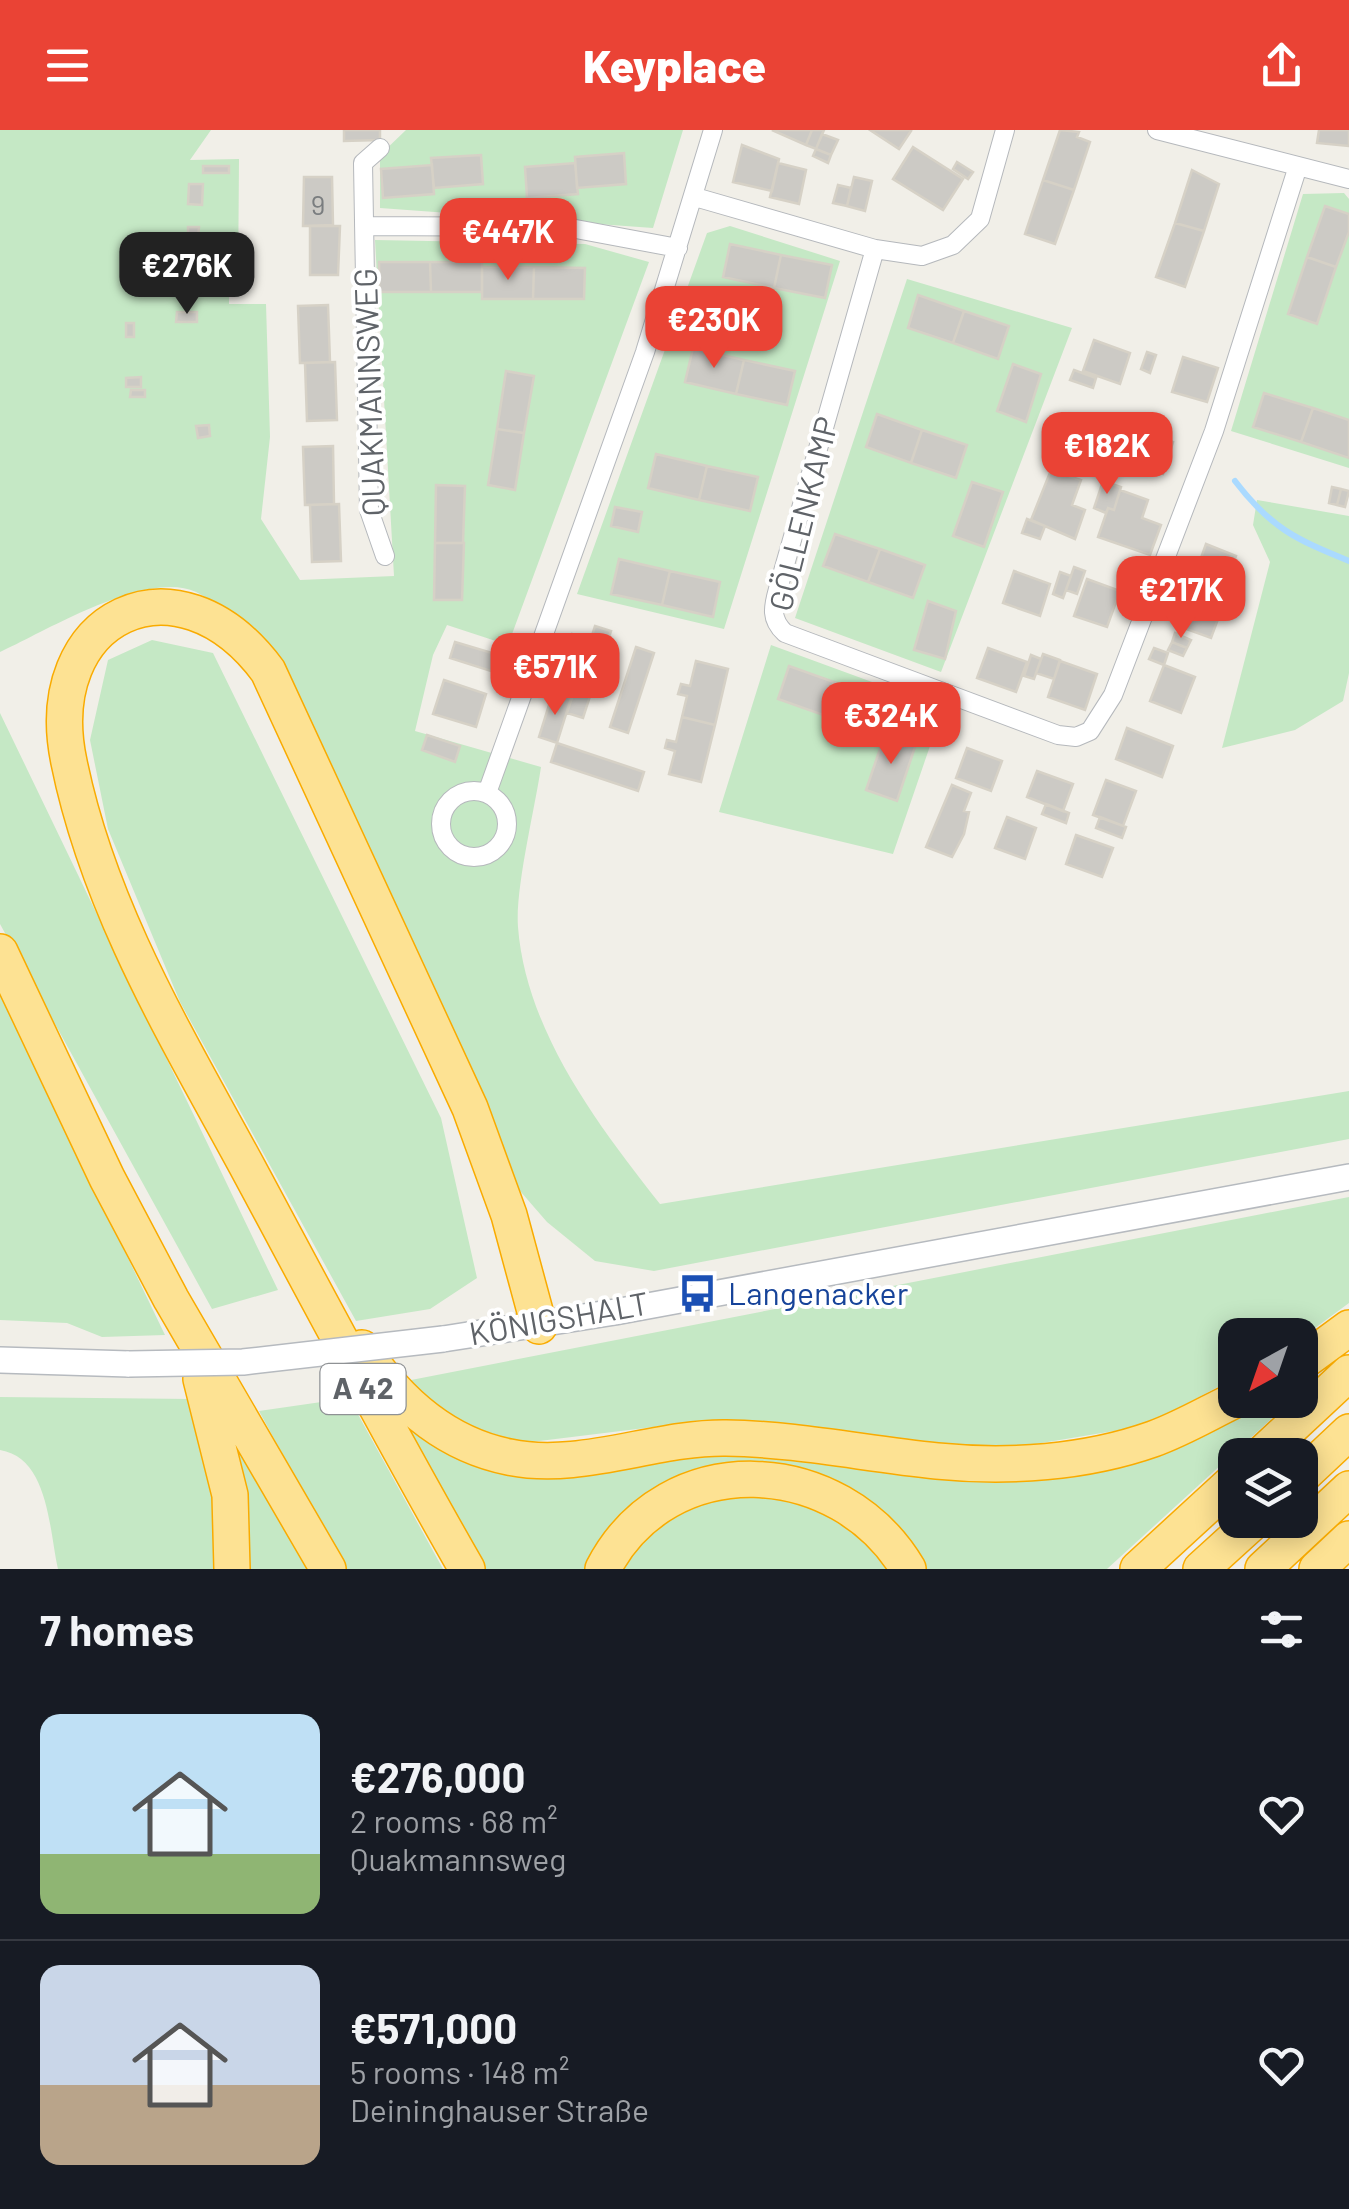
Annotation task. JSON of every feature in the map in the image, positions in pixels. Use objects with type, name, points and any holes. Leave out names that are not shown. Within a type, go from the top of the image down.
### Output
[{"type":"highway","points":[[538,1326],[509,1215],[470,1108],[268,670],[240,636],[221,622],[186,608],[152,605],[128,612],[106,625],[75,662],[67,686],[63,724],[91,852],[128,940],[277,1222],[386,1384],[432,1425],[467,1444],[509,1458],[548,1461],[722,1438],[1006,1464],[1076,1458],[1154,1439],[1218,1408]]},
{"type":"highway","points":[[0,952],[107,1178],[171,1299],[328,1569]]},
{"type":"highway","name":"A 42","points":[[277,1222],[371,1405],[467,1569]]},
{"type":"highway","points":[[171,1299],[220,1440],[230,1496],[232,1569]]},
{"type":"highway","points":[[1318,1351],[1349,1328]]},
{"type":"highway","points":[[1280,1438],[1349,1373]]},
{"type":"highway","points":[[1318,1461],[1349,1432]]},
{"type":"highway","points":[[603,1569],[612,1552],[643,1518],[682,1493],[728,1480],[774,1479],[820,1490],[861,1513],[894,1546],[908,1569]]},
{"type":"highway","points":[[1263,1569],[1349,1488]]},
{"type":"highway","points":[[1138,1569],[1218,1496]]},
{"type":"highway","points":[[1201,1569],[1235,1538]]},
{"type":"highway","points":[[1317,1569],[1349,1541]]},
{"type":"highway","points":[[1326,1569],[1349,1541]]},
{"type":"main road","name":"KÖNIGSHALT","points":[[0,1360],[129,1364],[259,1360],[444,1339],[538,1326],[1349,1177]]},
{"type":"street","points":[[487,792],[555,611],[695,197],[713,130]]},
{"type":"street","points":[[695,197],[875,249],[922,256],[967,235],[980,219],[1005,130]]},
{"type":"street","points":[[1157,130],[1349,179]]},
{"type":"street","name":"QUAKMANNSWEG","points":[[380,148],[363,163],[368,510],[385,556]]},
{"type":"street","name":"GÖLLENKAMP","points":[[875,249],[778,589],[773,609],[776,624],[784,633],[1058,735],[1076,736],[1100,719],[1161,576],[1218,422],[1298,166]]},
{"type":"street","name":"QUAKMANNSWEG","points":[[364,226],[565,227],[678,248]]},
{"type":"green space","points":[[0,130],[211,130],[190,160],[239,159],[238,290],[229,290],[229,304],[266,304],[270,437],[261,519],[300,580],[394,576],[375,240],[585,244],[649,262],[508,645],[447,625],[433,655],[415,731],[541,767],[519,892],[518,927],[524,966],[550,1040],[569,1075],[660,1204],[1349,1091],[1349,1139],[654,1271],[595,1261],[547,1222],[514,1184],[248,626],[196,592],[175,587],[151,589],[97,606],[0,652]]},
{"type":"green space","points":[[406,130],[683,130],[653,228],[380,208],[380,155]]},
{"type":"green space","points":[[1344,193],[1349,199],[1349,468],[1231,431],[1303,194]]},
{"type":"green space","points":[[730,226],[840,261],[724,629],[577,594],[707,233]]},
{"type":"green space","points":[[907,279],[1072,328],[941,672],[795,618]]},
{"type":"green space","points":[[1257,500],[1349,516],[1349,673],[1343,701],[1295,730],[1222,748],[1270,562],[1253,525]]},
{"type":"green space","points":[[152,640],[213,653],[441,1118],[477,1278],[430,1309],[356,1321],[180,1002],[108,829],[90,740],[108,660]]},
{"type":"green space","points":[[771,645],[943,708],[893,854],[719,812]]},
{"type":"green space","points":[[0,713],[278,1290],[212,1309],[0,924]]},
{"type":"green space","points":[[0,992],[165,1335],[102,1337],[67,1323],[0,1320]]},
{"type":"green space","points":[[1349,1197],[1349,1303],[1318,1326],[1318,1318],[1218,1318],[1218,1387],[1144,1426],[1006,1449],[686,1423],[523,1443],[446,1419],[406,1381]]},
{"type":"green space","points":[[0,1397],[192,1399],[213,1498],[216,1569],[58,1569],[38,1481],[16,1456],[0,1450]]},
{"type":"green space","points":[[349,1398],[443,1569],[345,1569],[259,1411]]},
{"type":"green space","points":[[396,1415],[459,1455],[719,1450],[972,1478],[1228,1419],[1272,1418],[1250,1438],[1218,1438],[1218,1468],[1107,1569],[486,1569]]},
{"type":"green space","points":[[236,1445],[308,1569],[241,1569]]},
{"type":"building","points":[[344,130],[380,130],[380,140],[344,141]]},
{"type":"building","points":[[772,130],[812,130],[806,145]]},
{"type":"building","points":[[812,130],[824,130],[816,149],[806,145]]},
{"type":"building","points":[[870,130],[909,130],[911,131],[899,149]]},
{"type":"building","points":[[1060,130],[1079,132],[1077,137],[1090,142],[1074,190],[1043,180]]},
{"type":"building","points":[[1319,130],[1349,130],[1349,146],[1317,143]]},
{"type":"building","points":[[822,134],[838,140],[831,155],[816,149]]},
{"type":"building","points":[[742,145],[779,159],[772,191],[733,182]]},
{"type":"building","points":[[913,147],[963,179],[943,210],[893,179]]},
{"type":"building","points":[[816,149],[831,155],[828,163],[813,156]]},
{"type":"building","points":[[624,153],[626,184],[577,188],[575,157]]},
{"type":"building","points":[[481,155],[483,184],[434,188],[431,158]]},
{"type":"building","points":[[957,162],[973,172],[968,179],[953,169]]},
{"type":"building","points":[[575,163],[578,194],[527,198],[525,167]]},
{"type":"building","points":[[778,163],[806,170],[799,204],[770,197]]},
{"type":"building","points":[[432,165],[434,194],[383,198],[381,169]]},
{"type":"building","points":[[203,166],[229,166],[229,173],[203,173]]},
{"type":"building","points":[[1192,170],[1219,184],[1204,231],[1175,223]]},
{"type":"building","points":[[304,177],[332,177],[333,225],[303,226]]},
{"type":"building","points":[[854,177],[872,181],[865,211],[847,206]]},
{"type":"building","points":[[1043,180],[1074,190],[1055,244],[1025,234]]},
{"type":"building","points":[[189,184],[203,184],[202,205],[188,204]]},
{"type":"building","points":[[838,185],[851,188],[847,206],[833,203]]},
{"type":"building","points":[[1325,206],[1349,214],[1349,232],[1336,267],[1307,257]]},
{"type":"building","points":[[1175,223],[1204,231],[1185,287],[1156,277]]},
{"type":"building","points":[[310,226],[340,226],[338,275],[310,275]]},
{"type":"building","points":[[188,227],[199,227],[198,237],[188,236]]},
{"type":"building","points":[[730,244],[781,255],[774,288],[723,277]]},
{"type":"building","points":[[781,255],[832,265],[825,298],[774,288]]},
{"type":"building","points":[[1307,257],[1336,267],[1317,324],[1288,314]]},
{"type":"building","points":[[187,261],[199,261],[199,269],[186,269]]},
{"type":"building","points":[[379,262],[430,262],[431,292],[379,292]]},
{"type":"building","points":[[430,262],[482,262],[482,292],[431,292]]},
{"type":"building","points":[[482,267],[534,267],[533,299],[482,299]]},
{"type":"building","points":[[534,267],[585,268],[584,299],[533,299]]},
{"type":"building","points":[[188,276],[200,276],[200,284],[188,284]]},
{"type":"building","points":[[918,295],[964,311],[953,343],[908,328]]},
{"type":"building","points":[[328,305],[330,362],[300,363],[298,306]]},
{"type":"building","points":[[964,311],[1009,326],[998,359],[953,343]]},
{"type":"building","points":[[177,312],[197,312],[197,322],[176,322]]},
{"type":"building","points":[[126,323],[134,323],[134,337],[126,337]]},
{"type":"building","points":[[1094,340],[1130,353],[1120,384],[1083,371]]},
{"type":"building","points":[[693,348],[744,360],[736,394],[685,382]]},
{"type":"building","points":[[1147,352],[1156,355],[1150,373],[1141,369]]},
{"type":"building","points":[[1183,357],[1218,368],[1207,402],[1172,392]]},
{"type":"building","points":[[744,360],[795,371],[787,405],[736,394]]},
{"type":"building","points":[[335,362],[337,420],[307,421],[305,363]]},
{"type":"building","points":[[1013,364],[1041,374],[1026,422],[997,411]]},
{"type":"building","points":[[1074,370],[1096,378],[1093,388],[1070,380]]},
{"type":"building","points":[[506,371],[534,376],[524,433],[497,429]]},
{"type":"building","points":[[141,377],[141,387],[126,387],[126,378]]},
{"type":"building","points":[[131,390],[145,390],[145,397],[130,397]]},
{"type":"building","points":[[1264,393],[1313,408],[1301,442],[1253,427]]},
{"type":"building","points":[[1313,408],[1349,420],[1349,458],[1301,442]]},
{"type":"building","points":[[877,414],[922,430],[911,463],[866,447]]},
{"type":"building","points":[[1067,418],[1095,428],[1084,461],[1055,452]]},
{"type":"building","points":[[209,425],[210,436],[198,438],[196,426]]},
{"type":"building","points":[[497,429],[524,433],[515,490],[488,485]]},
{"type":"building","points":[[1135,429],[1173,442],[1163,474],[1124,461]]},
{"type":"building","points":[[922,430],[967,445],[956,478],[911,463]]},
{"type":"building","points":[[1120,430],[1129,433],[1123,451],[1114,447]]},
{"type":"building","points":[[333,446],[334,504],[305,505],[303,447]]},
{"type":"building","points":[[656,454],[707,466],[699,500],[648,488]]},
{"type":"building","points":[[707,466],[758,477],[750,511],[699,500]]},
{"type":"building","points":[[1051,470],[1081,480],[1072,505],[1085,510],[1075,539],[1031,520]]},
{"type":"building","points":[[1103,481],[1121,487],[1114,510],[1108,508],[1106,513],[1094,508]]},
{"type":"building","points":[[972,482],[1003,492],[984,547],[953,536]]},
{"type":"building","points":[[436,485],[465,486],[463,543],[435,543]]},
{"type":"building","points":[[1332,487],[1341,489],[1337,505],[1329,503]]},
{"type":"building","points":[[1341,489],[1349,491],[1345,507],[1337,505]]},
{"type":"building","points":[[1120,490],[1148,500],[1142,518],[1161,525],[1150,555],[1098,537],[1108,508],[1114,510]]},
{"type":"building","points":[[339,504],[341,561],[312,562],[310,505]]},
{"type":"building","points":[[615,507],[642,512],[638,532],[611,526]]},
{"type":"building","points":[[1027,519],[1045,526],[1040,539],[1022,533]]},
{"type":"building","points":[[835,534],[880,549],[868,582],[823,566]]},
{"type":"building","points":[[435,543],[464,543],[462,600],[434,600]]},
{"type":"building","points":[[1206,544],[1236,556],[1222,594],[1192,583]]},
{"type":"building","points":[[880,549],[925,565],[913,598],[868,582]]},
{"type":"building","points":[[619,559],[670,571],[662,605],[611,594]]},
{"type":"building","points":[[1074,567],[1085,571],[1077,594],[1066,590]]},
{"type":"building","points":[[670,571],[720,582],[713,617],[662,605]]},
{"type":"building","points":[[1014,571],[1050,584],[1040,616],[1003,603]]},
{"type":"building","points":[[1060,572],[1071,576],[1063,598],[1053,594]]},
{"type":"building","points":[[1087,579],[1120,591],[1107,627],[1074,616]]},
{"type":"building","points":[[1188,599],[1221,611],[1211,638],[1178,626]]},
{"type":"building","points":[[928,601],[956,611],[945,659],[914,650]]},
{"type":"building","points":[[595,626],[611,631],[583,718],[567,713]]},
{"type":"building","points":[[1175,633],[1191,640],[1187,648],[1172,642]]},
{"type":"building","points":[[572,634],[590,640],[578,676],[560,670]]},
{"type":"building","points":[[455,642],[499,655],[494,672],[450,658]]},
{"type":"building","points":[[1172,642],[1187,648],[1183,656],[1168,650]]},
{"type":"building","points":[[636,647],[654,653],[628,733],[610,727]]},
{"type":"building","points":[[988,648],[1027,662],[1016,692],[977,678]]},
{"type":"building","points":[[1154,648],[1168,653],[1164,665],[1149,659]]},
{"type":"building","points":[[1043,654],[1060,660],[1054,679],[1036,673]]},
{"type":"building","points":[[1031,655],[1041,659],[1034,679],[1024,676]]},
{"type":"building","points":[[696,661],[728,669],[715,725],[682,717],[687,696],[678,694],[681,684],[690,686]]},
{"type":"building","points":[[1060,661],[1097,674],[1085,710],[1048,697]]},
{"type":"building","points":[[1164,665],[1195,677],[1181,713],[1150,701]]},
{"type":"building","points":[[789,666],[834,682],[823,715],[778,699]]},
{"type":"building","points":[[444,680],[486,694],[476,727],[433,714]]},
{"type":"building","points":[[834,682],[879,699],[868,731],[823,715]]},
{"type":"building","points":[[553,692],[571,698],[557,743],[539,737]]},
{"type":"building","points":[[682,717],[715,725],[701,782],[669,774],[675,751],[665,748],[667,740],[676,742]]},
{"type":"building","points":[[1127,728],[1173,746],[1162,777],[1116,759]]},
{"type":"building","points":[[885,734],[916,744],[897,801],[866,790]]},
{"type":"building","points":[[427,735],[460,746],[455,762],[422,750]]},
{"type":"building","points":[[557,743],[644,772],[638,791],[551,762]]},
{"type":"building","points":[[967,748],[1002,761],[991,791],[956,778]]},
{"type":"building","points":[[1037,771],[1073,784],[1063,811],[1027,797]]},
{"type":"building","points":[[1106,780],[1136,791],[1123,826],[1093,815]]},
{"type":"building","points":[[952,785],[971,793],[964,811],[969,812],[964,834],[952,857],[926,847]]},
{"type":"building","points":[[1046,804],[1069,813],[1066,823],[1042,814]]},
{"type":"building","points":[[1007,817],[1036,828],[1025,859],[995,848]]},
{"type":"building","points":[[1100,817],[1126,827],[1122,838],[1096,828]]},
{"type":"building","points":[[1076,835],[1113,848],[1102,877],[1066,864]]},
{"type":"waterway","points":[[1235,481],[1260,510],[1285,530],[1349,561]]},
{"type":"place","name":"Langenacker","points":[[698,1294]]}]
